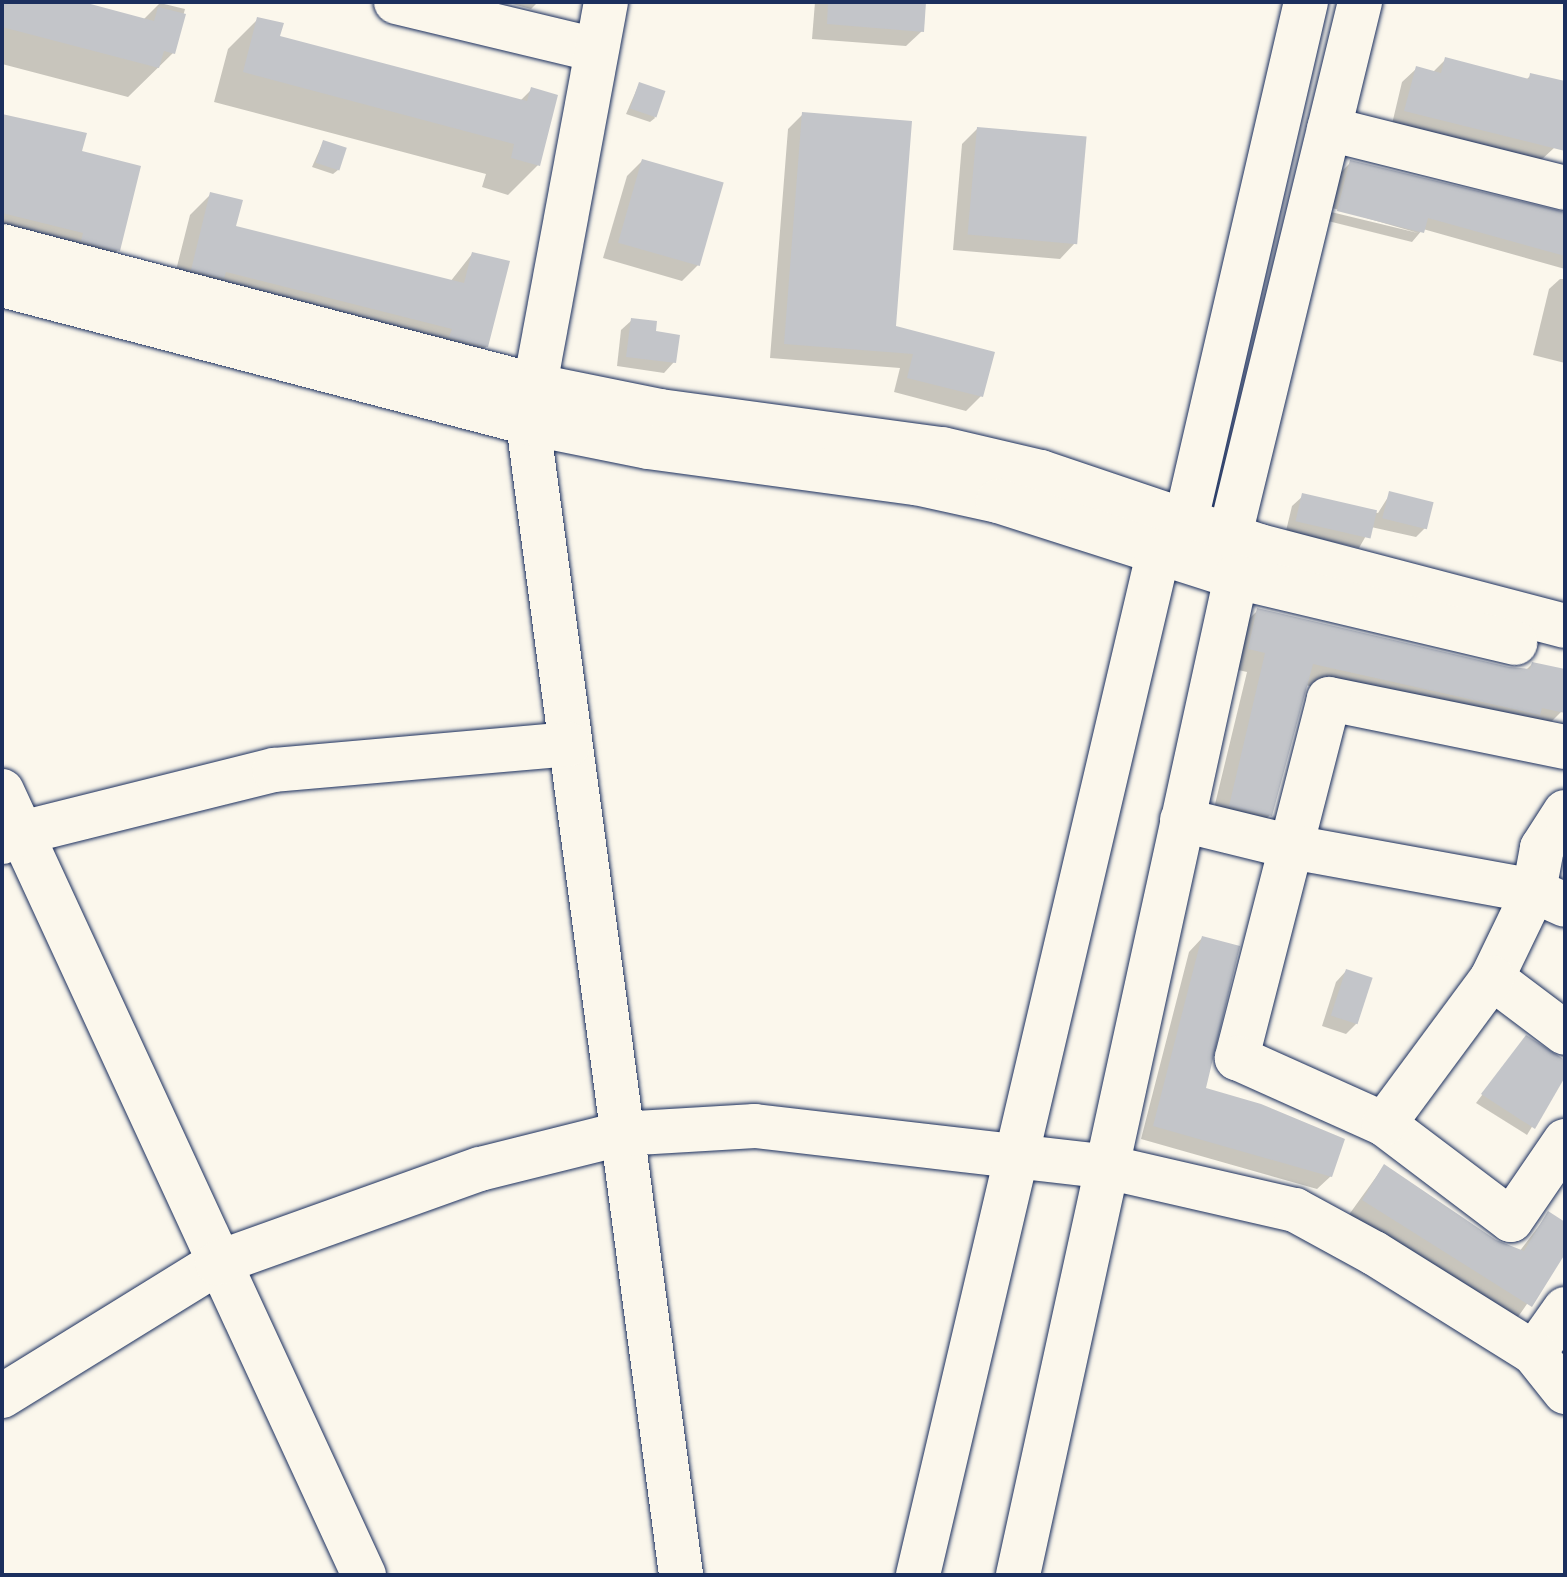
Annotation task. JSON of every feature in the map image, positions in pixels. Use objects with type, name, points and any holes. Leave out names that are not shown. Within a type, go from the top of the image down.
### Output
[{"type":"street","points":[[396,2],[596,50]]},
{"type":"street","points":[[606,2],[532,404],[569,744],[681,1575]]},
{"type":"street","points":[[1186,520],[1306,2]]},
{"type":"street","points":[[1230,535],[1360,2]]},
{"type":"street","points":[[1329,129],[1565,188]]},
{"type":"street","points":[[2,246],[532,404],[648,447],[916,483],[998,501],[1236,577],[1565,655]]},
{"type":"street","points":[[2,285],[532,404],[660,411],[942,449],[1041,472],[1230,535],[1565,626]]},
{"type":"street","points":[[918,1575],[1158,554]]},
{"type":"street","points":[[1018,1575],[1236,577]]},
{"type":"street","points":[[1565,747],[1329,699],[1237,1058],[1384,1124],[1511,1220],[1565,1141]]},
{"type":"street","points":[[11,838],[274,770],[569,744]]},
{"type":"street","points":[[2,791],[11,838],[364,1575]]},
{"type":"street","points":[[1384,1124],[1550,898],[1542,848],[1565,812]]},
{"type":"street","points":[[1182,820],[1292,847],[1550,898]]},
{"type":"street","points":[[1492,978],[1565,1033]]},
{"type":"street","points":[[2,1396],[217,1263],[480,1169],[620,1134],[755,1126],[1107,1167],[1295,1210],[1374,1253],[1534,1353],[1565,1392]]},
{"type":"street","points":[[1534,1353],[1565,1309]]},
{"type":"building","points":[[2,2],[83,2],[154,21],[158,7],[186,14],[175,54],[164,51],[159,68],[2,27]]},
{"type":"building","points":[[828,2],[926,2],[924,32],[827,24]]},
{"type":"building","points":[[257,17],[284,23],[280,36],[527,101],[531,87],[558,95],[540,166],[511,158],[514,144],[243,72]]},
{"type":"building","points":[[1445,57],[1529,79],[1530,73],[1565,81],[1565,151],[1404,111],[1416,66],[1441,73]]},
{"type":"building","points":[[639,82],[665,91],[656,118],[630,108]]},
{"type":"building","points":[[802,112],[912,121],[896,326],[995,352],[983,397],[907,378],[913,354],[784,344]]},
{"type":"building","points":[[2,114],[87,133],[82,151],[141,166],[120,251],[81,241],[83,233],[2,213]]},
{"type":"building","points":[[977,127],[1087,137],[1077,244],[968,235]]},
{"type":"building","points":[[323,140],[347,148],[339,171],[316,163]]},
{"type":"building","points":[[642,159],[724,182],[700,266],[618,243]]},
{"type":"building","points":[[1350,160],[1565,212],[1565,256],[1428,218],[1424,233],[1337,211]]},
{"type":"building","points":[[210,192],[243,200],[236,226],[464,283],[472,252],[510,261],[488,347],[449,337],[452,329],[226,272],[224,278],[191,270]]},
{"type":"building","points":[[631,318],[657,321],[656,331],[680,335],[676,363],[626,357]]},
{"type":"building","points":[[1389,491],[1434,502],[1427,529],[1382,518]]},
{"type":"building","points":[[1302,493],[1377,510],[1371,539],[1295,521]]},
{"type":"building","points":[[1257,608],[1509,667],[1530,669],[1532,662],[1565,669],[1565,713],[1542,708],[1540,715],[1313,664],[1272,816],[1229,806],[1265,653],[1248,649]]},
{"type":"building","points":[[1202,936],[1240,946],[1206,1088],[1261,1104],[1345,1139],[1332,1177],[1153,1126]]},
{"type":"building","points":[[1346,969],[1373,978],[1357,1024],[1331,1016]]},
{"type":"building","points":[[1526,1035],[1565,1060],[1565,1077],[1535,1129],[1481,1094]]},
{"type":"building","points":[[1384,1164],[1496,1240],[1524,1251],[1548,1211],[1565,1222],[1565,1254],[1532,1307],[1362,1200]]}]
